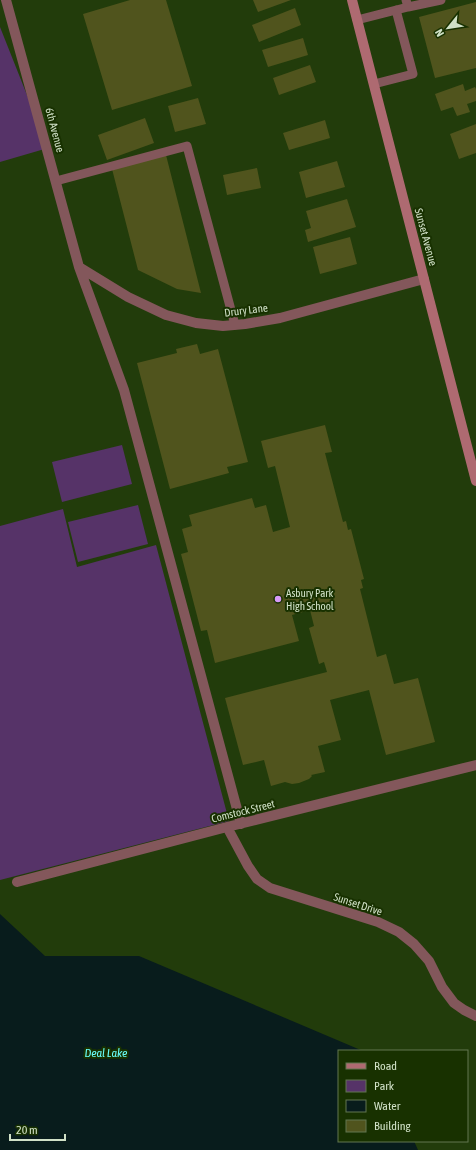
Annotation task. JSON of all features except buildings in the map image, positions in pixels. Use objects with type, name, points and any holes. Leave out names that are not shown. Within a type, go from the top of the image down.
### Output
[{"type":"street","name":"6th Avenue","points":[[6,0],[79,267],[124,390],[241,824]]},
{"type":"street","name":"Sunset Avenue","points":[[352,0],[424,279],[472,452],[476,481]]},
{"type":"street","name":"Drury Lane","points":[[79,267],[128,297],[166,315],[208,324],[235,325],[280,318],[424,279]]},
{"type":"street","name":"Comstock Street","points":[[17,882],[227,827],[476,765]]},
{"type":"street","name":"Sunset Drive","points":[[227,827],[248,866],[257,879],[270,888],[378,922],[399,932],[414,944],[429,961],[442,987],[454,1003],[476,1016]]},
{"type":"lane","points":[[357,20],[396,10],[407,4],[441,0]]},
{"type":"lane","points":[[374,84],[413,74],[396,10]]},
{"type":"lane","points":[[56,181],[187,146],[235,325]]},
{"type":"green space","points":[[0,27],[48,148],[0,162]]},
{"type":"green space","points":[[122,445],[132,484],[62,502],[52,462]]},
{"type":"green space","points":[[138,505],[148,544],[78,562],[68,522]]},
{"type":"green space","points":[[63,509],[77,567],[156,545],[229,821],[0,880],[0,526]]},
{"type":"water","name":"Deal Lake","points":[[0,914],[45,956],[139,956],[361,1050],[338,1050],[338,1142],[414,1142],[418,1150],[0,1150]]},
{"type":"place","name":"Asbury Park High School","points":[[278,599]]}]
